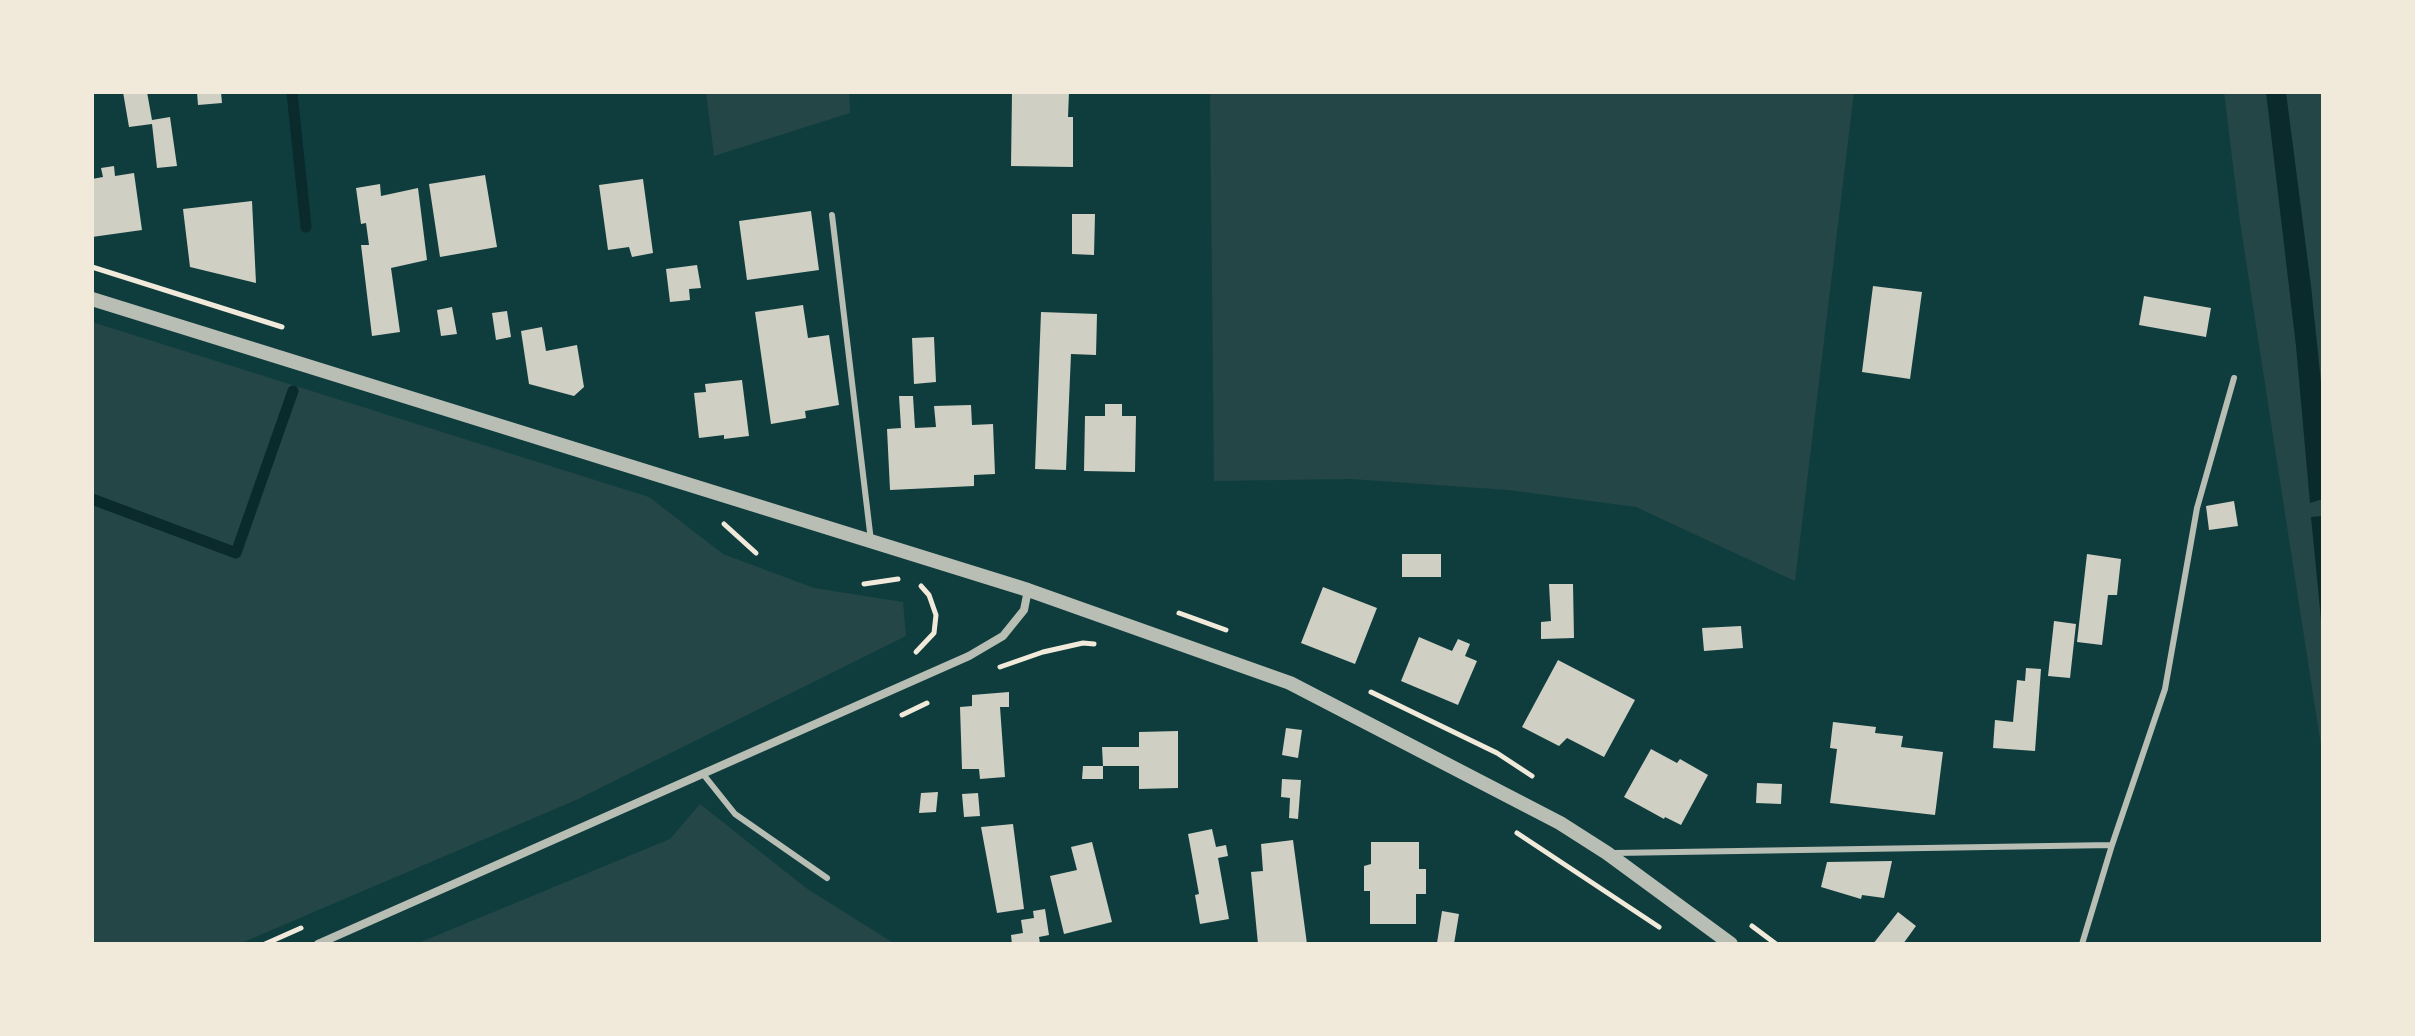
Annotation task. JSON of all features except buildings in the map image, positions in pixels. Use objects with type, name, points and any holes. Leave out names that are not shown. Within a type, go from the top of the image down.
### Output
[{"type":"street","points":[[92,299],[1028,590],[1290,683],[1560,823],[1607,853],[1731,944]]},
{"type":"street","points":[[318,944],[969,656],[1003,636],[1024,610],[1028,590]]},
{"type":"lane","points":[[832,215],[871,541]]},
{"type":"lane","points":[[2082,944],[2165,689],[2197,508],[2234,378]]},
{"type":"lane","points":[[703,774],[735,814],[827,878]]},
{"type":"lane","points":[[1607,853],[2112,845]]},
{"type":"path","points":[[713,521],[724,524],[756,553]]},
{"type":"path","points":[[864,584],[908,579]]},
{"type":"path","points":[[905,657],[917,651],[934,633],[936,615],[929,595],[917,580]]},
{"type":"path","points":[[998,668],[1043,652],[1083,643],[1097,644]]},
{"type":"path","points":[[902,715],[930,702]]},
{"type":"path","points":[[1517,833],[1671,935]]},
{"type":"path","points":[[265,944],[308,925]]},
{"type":"shaded area","points":[[706,92],[849,92],[850,113],[714,156]]},
{"type":"shaded area","points":[[1210,92],[1854,92],[1795,581],[1636,507],[1508,490],[1351,479],[1214,481]]},
{"type":"shaded area","points":[[2224,92],[2323,92],[2323,759],[2240,222]]},
{"type":"shaded area","points":[[2266,92],[2286,92],[2311,286],[2323,402],[2323,499],[2310,503],[2296,346]]},
{"type":"shaded area","points":[[92,322],[649,497],[723,554],[814,588],[903,602],[906,636],[576,800],[239,944],[92,944]]},
{"type":"shaded area","points":[[2323,516],[2323,640],[2311,517]]},
{"type":"shaded area","points":[[700,804],[806,888],[895,944],[416,944],[670,839]]},
{"type":"waterway","points":[[292,93],[306,227]]},
{"type":"waterway","points":[[92,499],[236,553],[293,391]]}]
